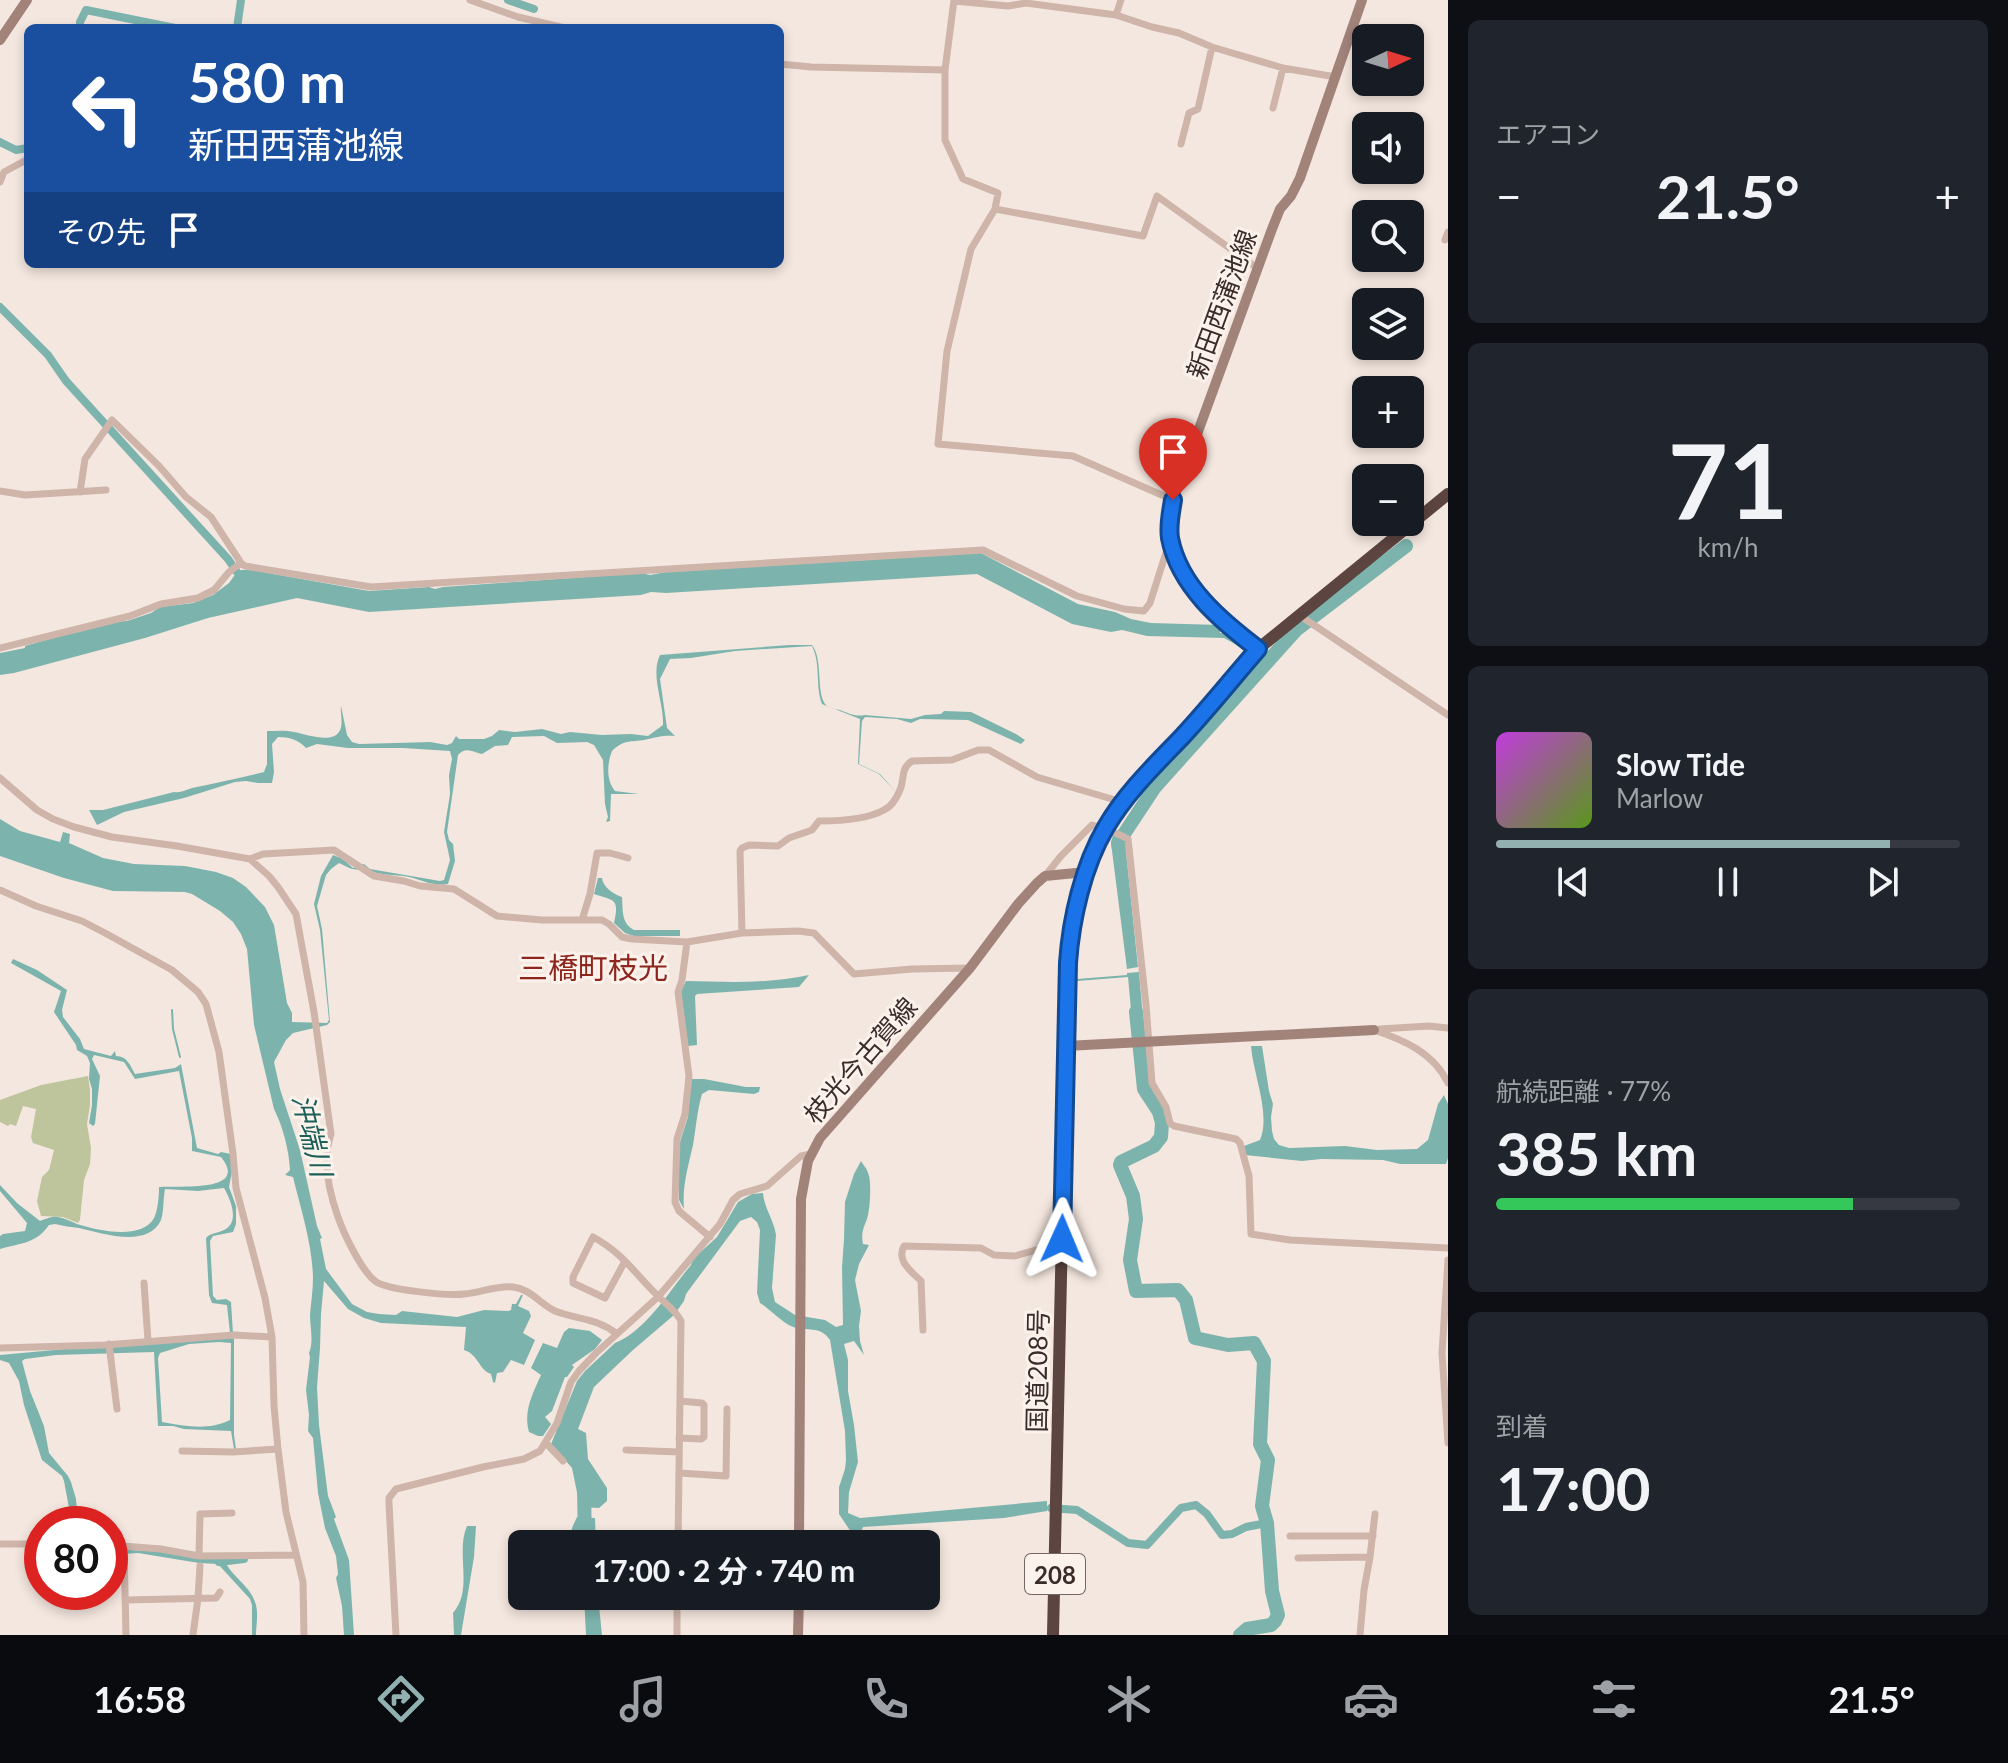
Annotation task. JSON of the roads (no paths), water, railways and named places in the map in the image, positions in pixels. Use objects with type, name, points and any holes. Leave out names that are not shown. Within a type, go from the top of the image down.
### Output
[{"type":"highway","name":"国道208号","points":[[1053,1635],[1070,938],[1086,872],[1122,802],[1258,649],[1448,494]]},
{"type":"main road","points":[[0,40],[27,0]]},
{"type":"main road","name":"新田西蒲池線","points":[[1258,649],[1209,608],[1187,577],[1170,538],[1173,500],[1280,209],[1300,178],[1362,0]]},
{"type":"main road","points":[[1045,876],[1086,872]]},
{"type":"main road","name":"枝光今古賀線","points":[[799,1530],[801,1199],[811,1154],[820,1138],[970,968],[1018,904],[1045,876]]},
{"type":"main road","points":[[1066,1046],[1374,1030]]},
{"type":"main road","points":[[798,1635],[799,1610]]},
{"type":"street","points":[[470,0],[548,24]]},
{"type":"street","points":[[1173,500],[1073,456],[938,444],[947,351],[971,249],[995,209],[998,193],[963,179],[945,140],[945,70],[954,0],[1008,6],[1026,3],[1116,15],[1283,68],[1336,77]]},
{"type":"street","points":[[1116,15],[1121,0]]},
{"type":"street","points":[[1181,144],[1189,113],[1198,109],[1212,47]]},
{"type":"street","points":[[784,64],[945,70]]},
{"type":"street","points":[[1273,108],[1283,68]]},
{"type":"street","points":[[0,182],[1,176],[9,168],[24,161]]},
{"type":"street","points":[[995,209],[1143,236],[1157,196],[1257,268]]},
{"type":"street","points":[[80,492],[85,459],[112,420],[186,497],[211,517],[239,564],[371,587],[983,550],[1077,596],[1124,609],[1144,611],[1150,603],[1170,538]]},
{"type":"street","points":[[0,491],[25,495],[106,490]]},
{"type":"street","points":[[0,648],[130,616],[161,604],[198,598],[214,590],[239,564]]},
{"type":"street","points":[[1299,615],[1448,715]]},
{"type":"street","points":[[742,933],[742,848],[749,845],[778,846],[789,838],[812,830],[819,821],[845,821],[882,811],[889,807],[900,790],[902,772],[912,761],[952,760],[978,750],[989,750],[1037,777],[1122,802]]},
{"type":"street","points":[[0,778],[37,810],[53,819],[112,837],[250,859],[278,887],[296,914],[314,1012],[331,1134],[326,1148],[334,1206],[357,1256],[374,1281],[389,1288],[458,1295],[513,1287],[536,1296],[553,1310],[595,1320],[617,1334]]},
{"type":"street","points":[[1045,876],[1092,825],[1128,839],[1152,1083],[1174,1126],[1236,1139],[1240,1143],[1249,1176],[1251,1234],[1290,1240],[1448,1248]]},
{"type":"street","points":[[250,859],[263,854],[334,850],[374,876],[420,886],[454,889],[497,916],[602,920],[622,937],[632,939],[687,942],[742,933],[814,933],[854,974],[970,968]]},
{"type":"street","points":[[582,920],[597,853],[628,858]]},
{"type":"street","points":[[0,890],[82,921],[172,970],[198,992],[206,1004],[219,1052],[236,1188],[272,1337],[278,1449],[286,1512],[303,1582],[304,1635]]},
{"type":"street","points":[[687,942],[678,992],[689,1076],[685,1114],[677,1139],[675,1202],[679,1211],[710,1237]]},
{"type":"street","points":[[1374,1030],[1429,1026],[1448,1028]]},
{"type":"street","points":[[1374,1030],[1403,1040],[1423,1053],[1442,1070],[1448,1083]]},
{"type":"street","points":[[396,1635],[389,1504],[392,1492],[414,1484],[524,1459],[540,1451],[557,1423],[571,1382],[586,1363],[658,1297],[710,1237],[733,1200],[740,1194],[767,1186],[801,1156],[811,1154]]},
{"type":"street","points":[[625,1261],[605,1298],[573,1283],[593,1237],[613,1248],[677,1313],[681,1321],[678,1530]]},
{"type":"street","points":[[923,1330],[921,1281],[907,1268],[902,1258],[904,1246],[981,1248],[994,1255],[1015,1256],[1062,1246]]},
{"type":"street","points":[[1448,1260],[1442,1353],[1448,1443]]},
{"type":"street","points":[[144,1283],[148,1341]]},
{"type":"street","points":[[0,1351],[110,1349],[148,1341],[272,1337]]},
{"type":"street","points":[[110,1349],[117,1409]]},
{"type":"street","points":[[679,1438],[704,1437],[704,1405],[680,1401]]},
{"type":"street","points":[[679,1473],[726,1476],[727,1409]]},
{"type":"street","points":[[546,1443],[563,1461]]},
{"type":"street","points":[[182,1451],[278,1449]]},
{"type":"street","points":[[626,1450],[679,1452]]},
{"type":"street","points":[[199,1556],[200,1514],[232,1513]]},
{"type":"street","points":[[1360,1635],[1375,1514]]},
{"type":"street","points":[[1290,1536],[1373,1536]]},
{"type":"street","points":[[0,1544],[24,1544]]},
{"type":"street","points":[[128,1547],[199,1556],[296,1555]]},
{"type":"street","points":[[1298,1558],[1370,1557]]},
{"type":"street","points":[[193,1635],[200,1566]]},
{"type":"street","points":[[128,1600],[216,1598],[220,1592]]},
{"type":"street","points":[[125,1610],[126,1635]]},
{"type":"street","points":[[677,1610],[677,1635]]},
{"type":"water","points":[[981,553],[1078,604],[1151,623],[1220,625],[1220,633],[1245,643],[1242,648],[1224,638],[1147,636],[1072,624],[977,574],[369,612],[297,598],[208,618],[145,638],[0,675],[0,653],[108,622],[127,621],[160,607],[193,603],[213,595],[241,570],[369,591]]},
{"type":"water","points":[[812,645],[818,659],[821,694],[827,706],[822,704],[820,697],[812,646],[670,659],[660,679],[667,728],[675,736],[625,743],[612,751],[608,772],[612,787],[615,791],[639,794],[611,794],[610,821],[606,822],[603,760],[594,745],[587,742],[557,743],[544,736],[512,737],[508,745],[495,746],[482,754],[467,750],[458,755],[447,832],[453,844],[455,861],[448,884],[433,884],[363,868],[353,869],[339,863],[326,875],[317,906],[322,929],[330,1022],[327,1025],[293,1033],[274,1062],[300,1150],[322,1238],[326,1269],[352,1304],[379,1314],[396,1315],[402,1311],[457,1317],[484,1310],[508,1311],[523,1295],[518,1306],[529,1311],[531,1316],[523,1333],[535,1340],[524,1365],[511,1360],[503,1372],[497,1373],[495,1383],[491,1374],[464,1350],[466,1327],[381,1323],[364,1318],[348,1309],[324,1281],[317,1387],[319,1425],[328,1496],[349,1560],[354,1635],[344,1635],[336,1556],[325,1528],[313,1438],[308,1431],[306,1390],[311,1344],[311,1252],[293,1177],[285,1175],[290,1170],[288,1155],[254,1025],[247,949],[241,934],[220,911],[192,894],[113,891],[0,856],[0,819],[20,831],[60,842],[63,832],[70,834],[69,843],[103,858],[134,864],[185,866],[233,878],[265,907],[274,925],[292,1022],[327,1023],[320,930],[314,904],[321,876],[333,855],[353,868],[364,864],[370,869],[444,880],[450,860],[444,832],[450,794],[450,751],[317,744],[306,748],[294,740],[278,737],[272,744],[272,783],[235,782],[124,812],[97,825],[89,810],[103,810],[264,772],[267,764],[267,731],[335,736],[342,723],[341,706],[347,735],[352,742],[359,744],[430,742],[447,745],[456,736],[459,739],[484,739],[499,730],[542,729],[561,734],[648,736],[663,725],[656,672],[660,655]]},
{"type":"water","points":[[833,708],[855,715],[911,719],[944,711],[971,712],[1025,740],[1021,744],[968,720],[920,719],[911,723],[865,717],[862,721],[859,764],[880,774],[897,793],[879,774],[858,764],[860,719]]},
{"type":"water","points":[[1113,835],[1125,842],[1138,967],[1127,969],[1111,843]]},
{"type":"water","points":[[598,878],[602,878],[609,890],[622,897],[624,916],[634,930],[680,930],[680,936],[634,936],[625,933],[614,923],[614,902],[594,894]]},
{"type":"water","points":[[13,959],[37,970],[67,990],[63,1017],[84,1049],[111,1056],[115,1051],[116,1056],[128,1062],[135,1074],[175,1068],[181,1064],[197,1148],[231,1154],[229,1187],[236,1206],[236,1224],[233,1232],[213,1236],[210,1241],[213,1296],[217,1300],[231,1302],[233,1334],[230,1333],[227,1305],[212,1303],[209,1295],[206,1238],[229,1227],[233,1217],[224,1188],[198,1191],[165,1189],[161,1220],[155,1229],[135,1237],[55,1224],[49,1225],[33,1239],[0,1249],[0,1236],[25,1231],[27,1223],[0,1191],[0,1185],[40,1221],[59,1217],[95,1229],[129,1232],[148,1225],[154,1218],[159,1187],[219,1182],[226,1177],[228,1169],[221,1157],[192,1151],[179,1071],[135,1079],[124,1062],[94,1055],[92,1059],[100,1076],[95,1124],[89,1123],[92,1105],[90,1063],[87,1056],[77,1050],[54,1012],[61,991],[11,963]]},
{"type":"water","points":[[1139,972],[1144,1030],[1133,1031],[1128,977],[1077,981],[1077,979]]},
{"type":"water","points":[[809,975],[799,987],[697,994],[697,1045],[688,1046],[681,991],[686,981],[763,981]]},
{"type":"water","points":[[1251,1046],[1262,1046],[1273,1104],[1272,1131],[1279,1145],[1289,1148],[1345,1146],[1377,1150],[1417,1149],[1428,1140],[1438,1104],[1444,1095],[1448,1104],[1446,1164],[1400,1164],[1383,1160],[1302,1161],[1245,1155],[1244,1146],[1260,1140],[1264,1118]]},
{"type":"water","points":[[690,1079],[760,1087],[759,1092],[754,1094],[709,1090],[702,1094],[686,1177],[684,1209],[679,1200],[679,1145],[688,1117]]},
{"type":"water","points":[[861,1161],[870,1182],[870,1196],[862,1237],[863,1244],[869,1245],[855,1280],[864,1355],[854,1341],[844,1344],[858,1462],[849,1492],[848,1513],[860,1518],[1047,1501],[1047,1511],[1004,1518],[850,1530],[839,1514],[839,1487],[846,1460],[845,1431],[830,1340],[822,1332],[789,1325],[760,1303],[757,1293],[760,1230],[751,1217],[740,1221],[674,1315],[594,1387],[578,1429],[586,1433],[588,1459],[607,1488],[607,1501],[599,1508],[580,1507],[572,1468],[551,1444],[577,1381],[615,1343],[637,1329],[657,1309],[693,1259],[717,1237],[738,1202],[752,1194],[763,1193],[776,1235],[772,1288],[775,1302],[795,1315],[825,1320],[836,1327],[843,1325],[845,1202]]},
{"type":"water","points":[[569,1328],[590,1331],[602,1340],[595,1349],[572,1365],[574,1367],[565,1377],[552,1411],[545,1417],[551,1424],[543,1436],[538,1436],[529,1432],[527,1424],[530,1402],[541,1375],[531,1368],[543,1343],[557,1348]]},
{"type":"water","points":[[234,1338],[236,1449],[231,1431],[158,1426],[154,1352],[25,1359],[22,1361],[44,1426],[49,1453],[71,1482],[77,1506],[69,1506],[62,1476],[42,1460],[19,1381],[9,1363],[0,1360],[0,1355]],"holes":[[[231,1343],[230,1420],[205,1427],[162,1422],[160,1353],[189,1344]]]},
{"type":"water","points":[[577,1517],[595,1518],[595,1530],[572,1530]]},
{"type":"water","points":[[467,1526],[476,1526],[474,1557],[461,1635],[454,1635],[453,1613],[462,1593]]},
{"type":"water","points":[[128,1550],[224,1559],[255,1602],[256,1635],[252,1635],[250,1599],[218,1564],[128,1554]]},
{"type":"water","points":[[585,1610],[599,1610],[602,1635],[586,1635]]},
{"type":"waterway","points":[[238,24],[241,0]]},
{"type":"waterway","points":[[508,0],[534,9]]},
{"type":"waterway","points":[[80,24],[86,10],[155,24]]},
{"type":"waterway","points":[[0,142],[16,150],[24,149]]},
{"type":"waterway","points":[[0,307],[48,355],[66,381],[228,559],[243,581]]},
{"type":"waterway","points":[[1119,848],[1118,843],[1155,787],[1296,630],[1406,546]]},
{"type":"waterway","points":[[1262,656],[1268,660]]},
{"type":"waterway","points":[[172,1010],[180,1057]]},
{"type":"waterway","points":[[1136,1012],[1144,1089],[1159,1112],[1162,1123],[1161,1137],[1154,1146],[1120,1165],[1133,1196],[1136,1219],[1130,1260],[1136,1291],[1178,1290],[1186,1300],[1195,1338],[1228,1345],[1254,1343],[1264,1361],[1260,1444],[1268,1460],[1262,1506],[1267,1523],[1272,1591],[1278,1615],[1271,1625],[1247,1629],[1240,1635]]},
{"type":"waterway","points":[[584,1488],[585,1530]]},
{"type":"waterway","points":[[1051,1508],[1077,1510],[1128,1543],[1147,1545],[1181,1508],[1196,1505],[1207,1514],[1222,1535],[1267,1523]]},
{"type":"waterway","points":[[219,1562],[244,1559]]},
{"type":"district","name":"三橋町枝光","points":[[593,967]]},
{"type":"water label","name":"沖端川","points":[[313,1135]]}]
